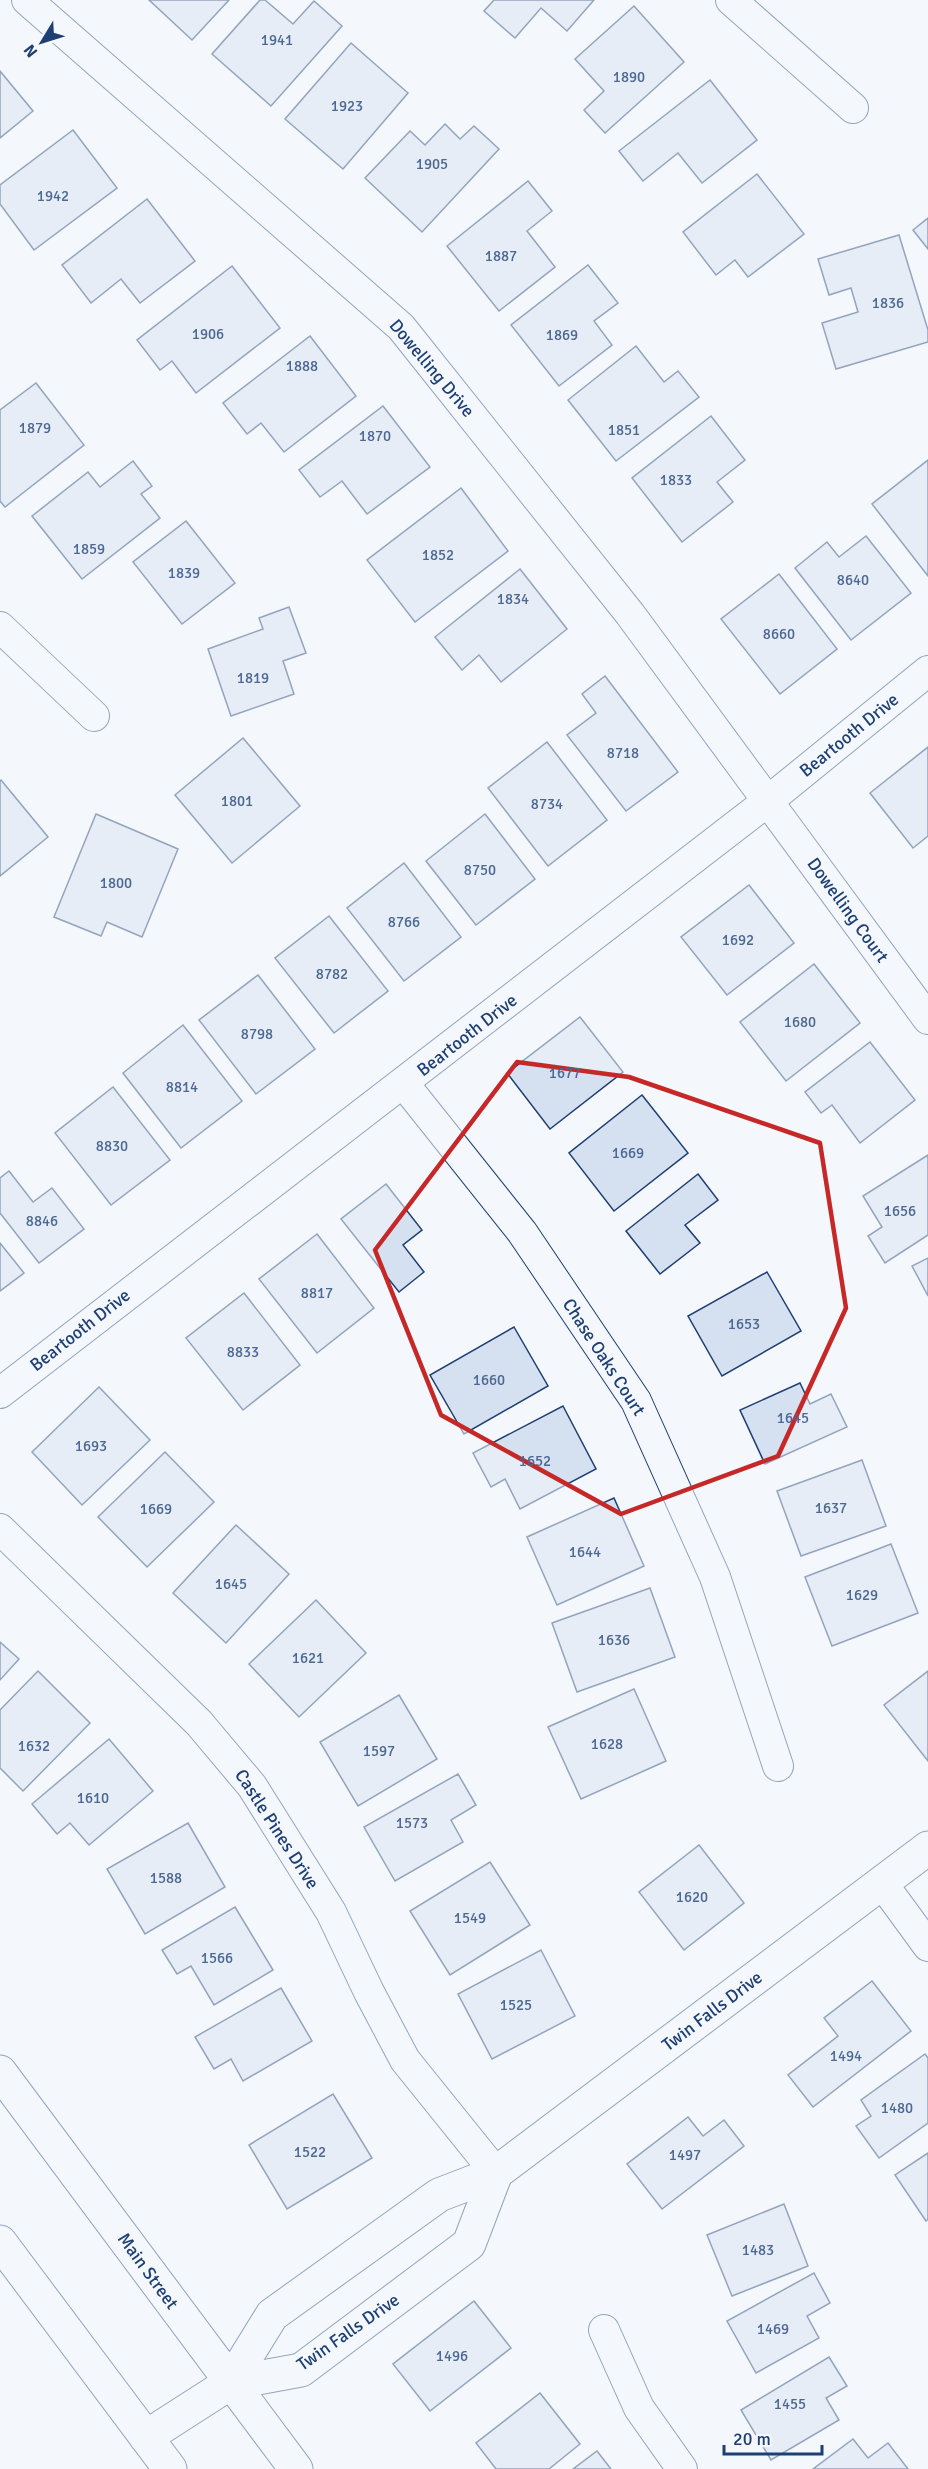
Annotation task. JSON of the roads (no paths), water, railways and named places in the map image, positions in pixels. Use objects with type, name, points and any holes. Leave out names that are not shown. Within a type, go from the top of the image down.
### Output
[{"type":"street","name":"Dowelling Drive","points":[[27,0],[401,327],[630,614],[768,801]]},
{"type":"street","points":[[730,0],[853,108]]},
{"type":"street","points":[[0,627],[94,716]]},
{"type":"street","name":"Beartooth Drive","points":[[0,1393],[112,1304],[404,1084],[768,801],[928,671]]},
{"type":"street","name":"Dowelling Court","points":[[768,801],[928,1019]]},
{"type":"street","name":"Chase Oaks Court","points":[[404,1084],[522,1232],[636,1401],[715,1577],[778,1766]]},
{"type":"street","name":"Castle Pines Drive","points":[[0,1529],[21,1552],[199,1723],[252,1786],[331,1912],[405,2060],[496,2173]]},
{"type":"street","name":"Twin Falls Drive","points":[[230,2382],[272,2315],[439,2195],[496,2173],[928,1848]]},
{"type":"street","points":[[882,1883],[928,1946]]},
{"type":"street","name":"Main Street","points":[[0,2072],[296,2469]]},
{"type":"street","name":"Twin Falls Drive","points":[[230,2382],[301,2370],[469,2244],[496,2173]]},
{"type":"street","points":[[0,2242],[170,2469]]},
{"type":"street","points":[[604,2330],[639,2408],[682,2469]]},
{"type":"street","points":[[146,2438],[230,2382]]}]
